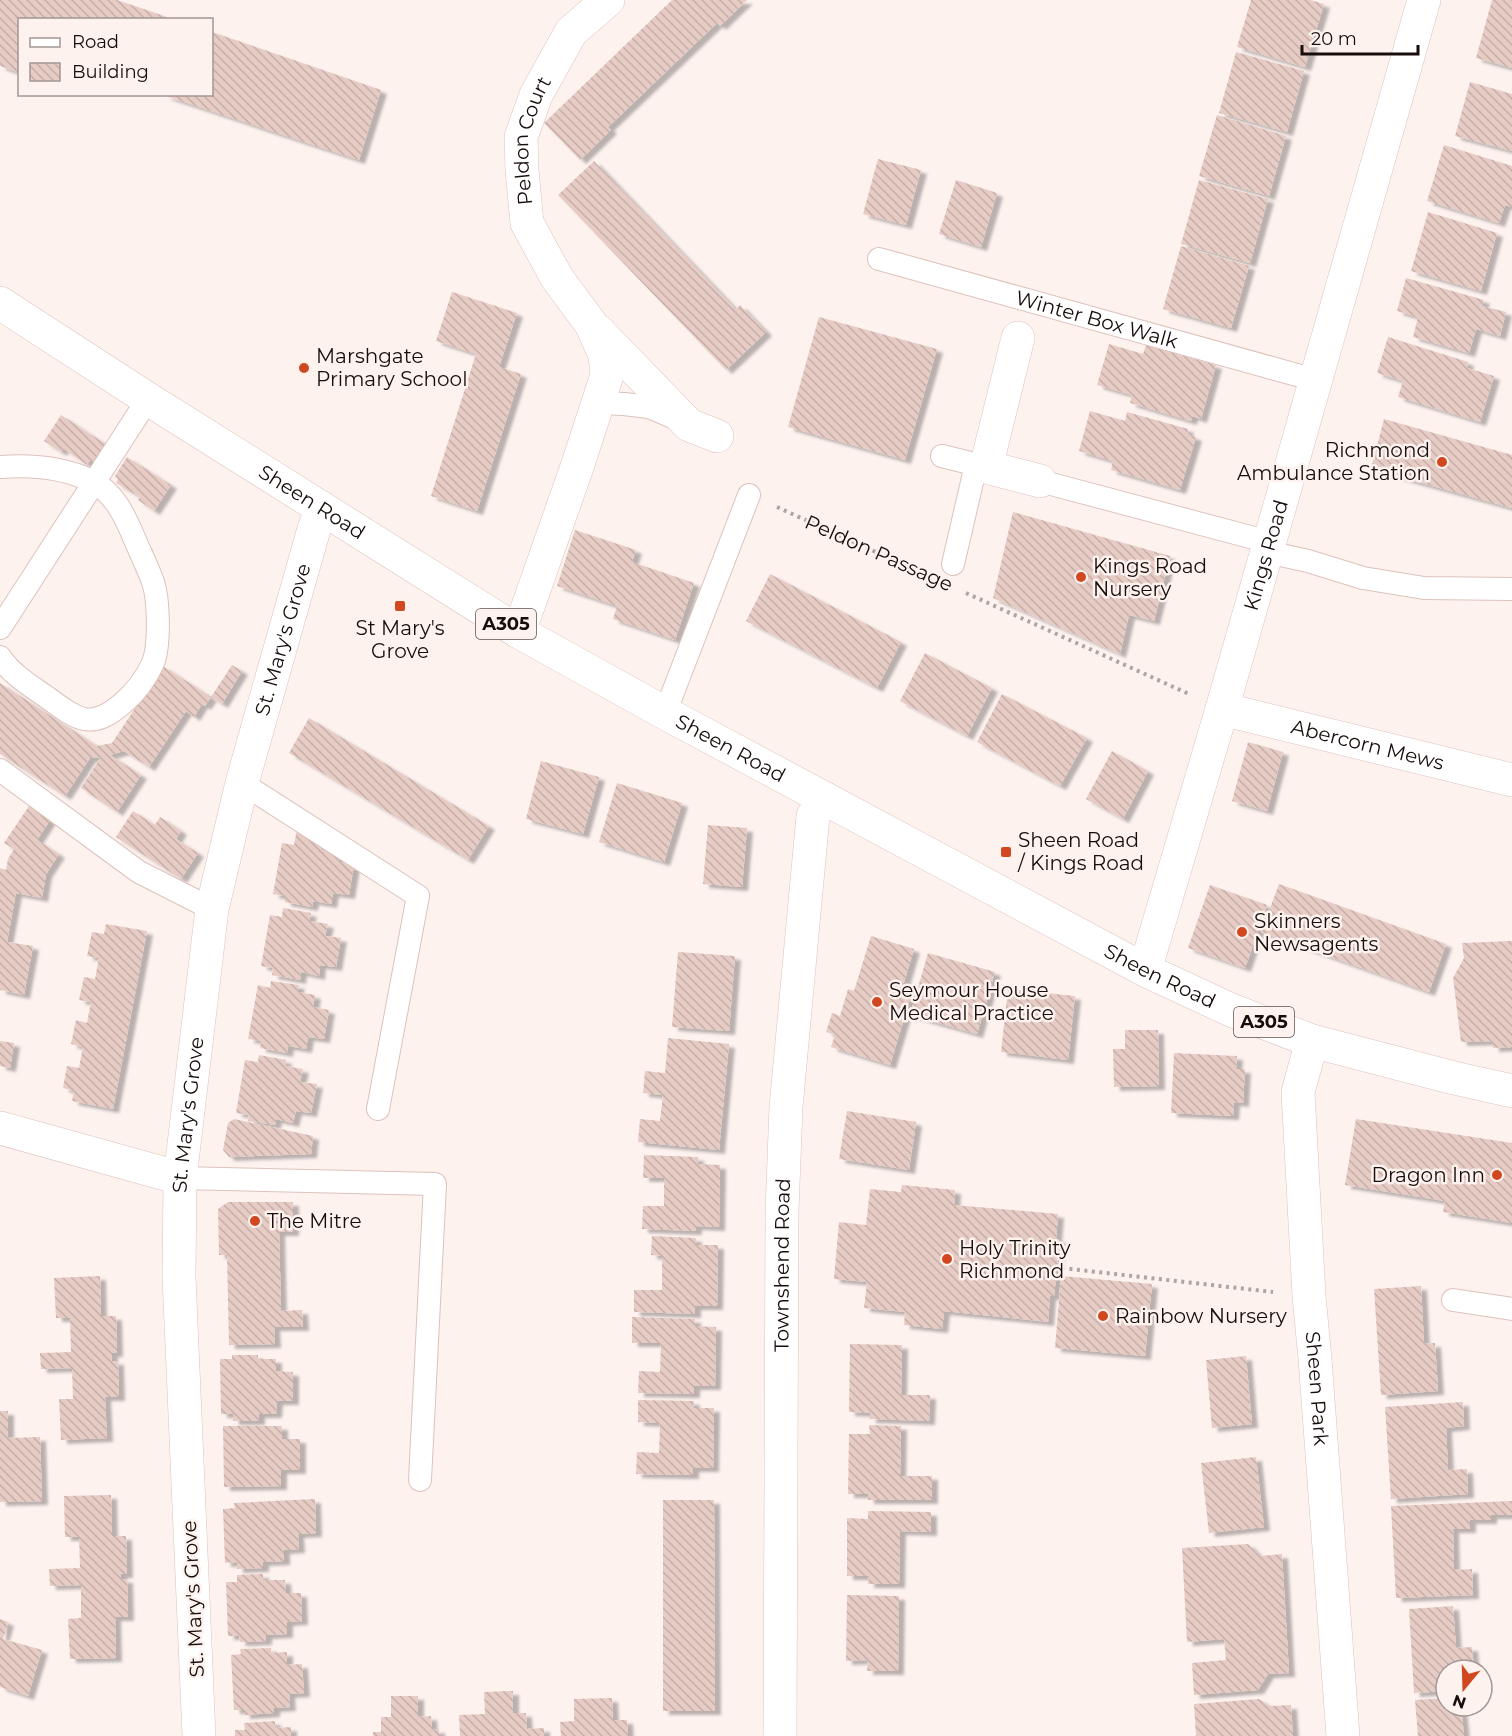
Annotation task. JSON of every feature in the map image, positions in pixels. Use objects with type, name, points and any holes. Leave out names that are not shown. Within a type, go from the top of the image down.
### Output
[{"type":"street","name":"Peldon Court","points":[[608,0],[571,32],[536,95],[521,138],[528,224],[557,278],[591,324],[703,430]]},
{"type":"street","name":"Kings Road","points":[[1145,970],[1222,709],[1424,0]]},
{"type":"street","name":"Sheen Road","points":[[0,303],[148,399],[519,632],[665,713],[1145,970],[1231,1010],[1312,1041],[1454,1078],[1512,1090]]},
{"type":"street","name":"Peldon Court","points":[[519,632],[607,375],[605,355],[591,324]]},
{"type":"street","points":[[1018,338],[981,466],[1040,481]]},
{"type":"street","name":"St. Mary's Grove","points":[[199,1736],[179,1277],[180,1178],[212,909],[242,783],[322,508]]},
{"type":"street","name":"Abercorn Mews","points":[[1222,709],[1512,780]]},
{"type":"street","name":"Townshend Road","points":[[780,1736],[782,1223],[786,1107],[813,816],[824,798]]},
{"type":"street","name":"Sheen Park","points":[[1312,1041],[1298,1092],[1308,1296],[1315,1359],[1343,1736]]},
{"type":"street","points":[[0,1128],[180,1178]]},
{"type":"lane","name":"Winter Box Walk","points":[[879,259],[1315,380]]},
{"type":"lane","points":[[0,628],[148,399]]},
{"type":"lane","points":[[598,403],[649,407],[703,430]]},
{"type":"lane","points":[[942,456],[981,466],[953,564]]},
{"type":"lane","points":[[0,467],[41,467],[64,471],[94,483],[110,494],[124,513],[153,584],[158,624],[154,660],[145,678],[130,697],[113,712],[98,720],[82,719],[67,712],[8,669],[0,657]]},
{"type":"lane","points":[[1040,481],[1268,547],[1363,578],[1424,588],[1512,589]]},
{"type":"lane","points":[[665,713],[749,495]]},
{"type":"lane","points":[[0,770],[139,872],[212,909]]},
{"type":"lane","points":[[242,783],[418,896],[378,1109]]},
{"type":"lane","points":[[180,1178],[435,1184],[420,1480]]},
{"type":"lane","points":[[1453,1300],[1512,1309]]},
{"type":"path","name":"Peldon Passage","points":[[749,495],[932,577]]},
{"type":"path","name":"Peldon Passage","points":[[964,592],[1222,709]]},
{"type":"path","points":[[1062,1268],[1308,1296]]},
{"type":"building","points":[[0,0],[117,0],[170,18],[18,18],[18,72],[0,66]]},
{"type":"building","points":[[672,0],[747,0],[720,26],[717,23],[608,127],[611,130],[580,160],[544,123]]},
{"type":"building","points":[[1251,0],[1310,0],[1324,4],[1305,67],[1237,47]]},
{"type":"building","points":[[1492,0],[1512,0],[1512,68],[1476,58]]},
{"type":"building","points":[[213,32],[381,90],[359,160],[166,96],[213,96]]},
{"type":"building","points":[[1236,52],[1304,71],[1287,132],[1219,113]]},
{"type":"building","points":[[1470,82],[1512,94],[1512,151],[1455,136]]},
{"type":"building","points":[[1217,115],[1286,136],[1269,196],[1199,176]]},
{"type":"building","points":[[1444,145],[1512,166],[1512,207],[1505,205],[1499,223],[1427,201]]},
{"type":"building","points":[[878,159],[921,170],[906,225],[863,214]]},
{"type":"building","points":[[594,161],[736,310],[740,305],[766,332],[726,370],[558,195]]},
{"type":"building","points":[[956,180],[997,193],[981,247],[939,234]]},
{"type":"building","points":[[1199,180],[1268,199],[1250,263],[1181,244]]},
{"type":"building","points":[[1428,212],[1497,233],[1481,291],[1411,271]]},
{"type":"building","points":[[1181,246],[1249,266],[1231,328],[1163,309]]},
{"type":"building","points":[[1406,278],[1484,300],[1482,306],[1506,312],[1500,336],[1476,329],[1469,353],[1413,337],[1418,317],[1397,311]]},
{"type":"building","points":[[452,292],[517,313],[499,367],[521,374],[477,511],[431,496],[476,354],[436,341]]},
{"type":"building","points":[[819,317],[937,349],[905,460],[788,427]]},
{"type":"building","points":[[1388,337],[1468,362],[1467,368],[1494,376],[1480,422],[1398,397],[1403,381],[1377,373]]},
{"type":"building","points":[[1109,344],[1143,354],[1146,345],[1216,365],[1201,419],[1192,416],[1191,421],[1130,403],[1132,395],[1097,385]]},
{"type":"building","points":[[1090,411],[1125,421],[1127,412],[1188,429],[1187,434],[1196,437],[1180,490],[1111,470],[1113,461],[1079,451]]},
{"type":"building","points":[[61,415],[107,445],[95,463],[90,460],[87,465],[63,448],[61,452],[44,441]]},
{"type":"building","name":"Richmond Ambulance Station","points":[[1384,419],[1512,455],[1512,508],[1371,469]]},
{"type":"building","points":[[127,457],[171,485],[154,511],[138,500],[140,497],[116,483],[118,479],[115,476]]},
{"type":"building","name":"Kings Road Nursery","points":[[1013,512],[1170,556],[1154,621],[1129,615],[1120,654],[993,598]]},
{"type":"building","points":[[575,530],[636,550],[632,562],[694,583],[675,640],[613,619],[617,606],[557,586]]},
{"type":"building","points":[[770,574],[901,642],[877,688],[746,621]]},
{"type":"building","points":[[925,653],[992,688],[967,736],[900,701]]},
{"type":"building","points":[[232,665],[242,671],[222,704],[211,697]]},
{"type":"building","points":[[163,666],[211,697],[205,706],[202,704],[194,717],[186,711],[149,767],[124,751],[110,755],[141,775],[117,812],[81,788],[101,757],[90,758],[65,796],[0,754],[0,683],[97,746],[112,743]]},
{"type":"building","points":[[1002,694],[1087,738],[1060,786],[977,742]]},
{"type":"building","points":[[309,718],[489,826],[468,860],[289,753]]},
{"type":"building","points":[[1248,742],[1283,752],[1267,811],[1232,801]]},
{"type":"building","points":[[1112,751],[1148,771],[1123,819],[1086,799]]},
{"type":"building","points":[[541,761],[599,777],[583,834],[526,819]]},
{"type":"building","points":[[617,783],[682,803],[664,862],[599,842]]},
{"type":"building","points":[[29,806],[50,820],[37,840],[59,854],[46,874],[42,898],[16,893],[7,942],[33,946],[24,995],[0,990],[0,868],[6,870],[8,859],[14,849],[4,843]]},
{"type":"building","points":[[133,811],[155,825],[160,817],[171,824],[181,831],[176,839],[198,853],[181,879],[116,837]]},
{"type":"building","points":[[708,825],[747,828],[742,887],[703,884]]},
{"type":"building","points":[[297,829],[322,845],[321,850],[340,853],[338,862],[354,865],[349,895],[333,893],[331,904],[313,901],[312,907],[285,902],[285,896],[273,894],[282,843],[294,845]]},
{"type":"building","points":[[1279,884],[1446,944],[1429,992],[1261,932]]},
{"type":"building","points":[[1210,885],[1267,905],[1245,968],[1188,948]]},
{"type":"building","points":[[283,908],[311,913],[309,921],[328,924],[325,936],[341,938],[336,967],[320,965],[319,976],[301,972],[300,980],[272,975],[273,968],[261,966],[270,915],[282,917]]},
{"type":"building","points":[[106,924],[147,931],[113,1109],[72,1101],[74,1091],[63,1088],[67,1066],[79,1068],[83,1047],[71,1044],[76,1020],[87,1023],[91,1002],[79,1000],[84,977],[95,979],[99,958],[87,956],[92,932],[104,934]]},
{"type":"building","name":"Seymour House Medical Practice","points":[[871,936],[914,949],[902,989],[912,992],[890,1065],[831,1047],[835,1035],[826,1032],[832,1013],[840,1016],[848,989],[854,991]]},
{"type":"building","points":[[1512,941],[1512,1047],[1493,1048],[1493,1041],[1461,1042],[1453,978],[1464,958],[1462,943]]},
{"type":"building","points":[[678,952],[735,956],[729,1031],[672,1027]]},
{"type":"building","points":[[928,953],[995,972],[977,1034],[910,1015]]},
{"type":"building","points":[[271,981],[299,985],[297,992],[315,995],[313,1007],[329,1010],[324,1039],[308,1037],[306,1049],[288,1046],[287,1053],[260,1048],[261,1041],[248,1039],[258,985],[270,988]]},
{"type":"building","points":[[1008,989],[1075,996],[1068,1060],[1001,1052]]},
{"type":"building","points":[[1125,1030],[1158,1030],[1159,1086],[1114,1087],[1113,1049],[1125,1049]]},
{"type":"building","points":[[668,1038],[729,1044],[719,1150],[638,1142],[640,1119],[660,1121],[663,1095],[643,1093],[645,1071],[665,1073]]},
{"type":"building","points":[[0,1041],[14,1043],[10,1068],[0,1066]]},
{"type":"building","points":[[1174,1053],[1237,1056],[1236,1069],[1245,1069],[1243,1103],[1234,1102],[1233,1116],[1171,1113]]},
{"type":"building","points":[[259,1055],[286,1060],[285,1066],[303,1069],[300,1082],[317,1084],[311,1113],[296,1111],[293,1123],[276,1119],[275,1125],[248,1121],[249,1115],[236,1113],[245,1060],[258,1062]]},
{"type":"building","points":[[847,1111],[916,1122],[909,1170],[839,1159]]},
{"type":"building","points":[[234,1119],[313,1136],[311,1154],[229,1157],[223,1150],[228,1123]]},
{"type":"building","points":[[1356,1119],[1512,1143],[1512,1223],[1443,1212],[1445,1201],[1345,1185]]},
{"type":"building","points":[[644,1155],[698,1157],[698,1164],[720,1165],[719,1227],[696,1226],[696,1231],[642,1229],[643,1206],[664,1206],[664,1178],[643,1178]]},
{"type":"building","name":"Holy Trinity Richmond","points":[[902,1185],[955,1190],[954,1205],[1058,1214],[1056,1239],[1060,1239],[1054,1296],[1050,1296],[1048,1322],[944,1311],[942,1329],[904,1325],[905,1312],[864,1308],[867,1282],[834,1279],[839,1222],[866,1225],[870,1189],[901,1192]]},
{"type":"building","points":[[228,1202],[293,1202],[293,1232],[279,1232],[281,1311],[302,1310],[303,1327],[274,1327],[275,1344],[229,1345],[227,1255],[219,1255],[218,1209]]},
{"type":"building","points":[[652,1236],[696,1238],[696,1245],[718,1245],[717,1306],[695,1306],[695,1314],[634,1312],[634,1290],[662,1290],[662,1256],[651,1255]]},
{"type":"building","points":[[100,1276],[101,1316],[116,1316],[117,1353],[112,1353],[112,1361],[118,1361],[119,1397],[105,1397],[107,1438],[61,1440],[59,1399],[73,1399],[72,1368],[41,1369],[40,1353],[71,1352],[70,1318],[56,1318],[54,1278]]},
{"type":"building","name":"Rainbow Nursery","points":[[1061,1276],[1152,1284],[1145,1356],[1055,1348]]},
{"type":"building","points":[[1421,1286],[1424,1344],[1435,1343],[1438,1391],[1381,1395],[1374,1289]]},
{"type":"building","points":[[632,1317],[695,1319],[695,1326],[716,1327],[715,1386],[694,1386],[694,1394],[638,1393],[639,1371],[660,1372],[661,1343],[632,1343]]},
{"type":"building","points":[[850,1344],[902,1345],[901,1395],[930,1395],[929,1421],[870,1419],[870,1413],[849,1412]]},
{"type":"building","points":[[232,1355],[258,1355],[258,1359],[276,1359],[276,1371],[293,1372],[293,1401],[277,1401],[276,1414],[259,1414],[259,1421],[233,1421],[233,1414],[221,1414],[220,1359],[232,1359]]},
{"type":"building","points":[[1246,1356],[1252,1424],[1212,1428],[1206,1360]]},
{"type":"building","points":[[638,1400],[694,1401],[693,1408],[714,1408],[713,1468],[693,1468],[693,1475],[636,1474],[637,1452],[659,1453],[660,1423],[638,1422]]},
{"type":"building","points":[[1463,1402],[1464,1426],[1446,1428],[1448,1470],[1467,1469],[1468,1494],[1391,1499],[1385,1407]]},
{"type":"building","points":[[0,1411],[8,1411],[8,1438],[40,1437],[42,1501],[0,1502]]},
{"type":"building","points":[[869,1425],[901,1426],[900,1476],[932,1476],[932,1500],[868,1500],[868,1494],[848,1494],[849,1434],[870,1434]]},
{"type":"building","points":[[223,1426],[282,1426],[282,1439],[300,1439],[300,1470],[281,1470],[281,1486],[224,1487]]},
{"type":"building","points":[[1256,1457],[1264,1527],[1209,1533],[1201,1463]]},
{"type":"building","points":[[111,1495],[112,1536],[126,1536],[127,1574],[121,1574],[121,1579],[127,1579],[128,1617],[115,1617],[116,1658],[70,1659],[68,1619],[81,1618],[81,1585],[50,1586],[49,1569],[80,1568],[79,1537],[65,1537],[64,1496]]},
{"type":"building","points":[[315,1499],[316,1533],[298,1534],[299,1549],[284,1550],[284,1561],[263,1562],[263,1568],[237,1569],[237,1562],[225,1563],[223,1509],[235,1508],[234,1503]]},
{"type":"building","points":[[663,1500],[714,1500],[715,1711],[663,1711]]},
{"type":"building","points":[[1512,1501],[1512,1515],[1491,1515],[1491,1520],[1470,1520],[1470,1529],[1453,1529],[1454,1570],[1472,1569],[1473,1595],[1396,1598],[1391,1506]]},
{"type":"building","points":[[868,1511],[931,1512],[931,1532],[900,1531],[899,1584],[868,1584],[869,1576],[847,1576],[847,1518],[868,1519]]},
{"type":"building","points":[[1248,1544],[1260,1556],[1282,1554],[1289,1673],[1268,1674],[1258,1690],[1194,1695],[1192,1663],[1226,1660],[1224,1639],[1187,1642],[1182,1548]]},
{"type":"building","points":[[263,1574],[263,1580],[285,1580],[286,1593],[301,1593],[302,1621],[287,1622],[287,1634],[266,1635],[266,1641],[240,1642],[239,1636],[228,1636],[226,1582],[237,1582],[237,1575]]},
{"type":"building","points":[[847,1595],[899,1596],[898,1671],[867,1671],[868,1660],[846,1661]]},
{"type":"building","points":[[1453,1606],[1456,1648],[1472,1647],[1473,1658],[1434,1658],[1434,1692],[1414,1693],[1409,1609]]},
{"type":"building","points":[[0,1619],[8,1622],[3,1639],[42,1650],[28,1696],[0,1687]]},
{"type":"building","points":[[271,1648],[271,1653],[287,1652],[287,1665],[302,1664],[304,1693],[289,1694],[290,1707],[274,1708],[274,1713],[244,1715],[244,1710],[234,1710],[231,1655],[241,1654],[240,1649]]},
{"type":"building","points":[[513,1691],[513,1713],[526,1713],[527,1729],[544,1728],[544,1736],[460,1736],[459,1715],[485,1714],[484,1692]]},
{"type":"building","points":[[391,1696],[418,1696],[418,1717],[431,1716],[432,1730],[439,1729],[439,1736],[373,1736],[373,1732],[381,1732],[381,1717],[391,1717]]},
{"type":"building","points":[[612,1698],[613,1720],[627,1720],[628,1736],[561,1736],[560,1722],[574,1721],[574,1699]]},
{"type":"building","points":[[1259,1699],[1270,1706],[1291,1705],[1293,1736],[1196,1736],[1194,1704]]},
{"type":"building","points":[[1434,1699],[1434,1718],[1462,1718],[1464,1736],[1418,1736],[1415,1700]]},
{"type":"building","points":[[275,1721],[275,1728],[291,1727],[291,1736],[235,1736],[235,1730],[245,1730],[244,1723]]},
{"type":"place","name":"Marshgate Primary School","points":[[304,368]]},
{"type":"place","name":"Richmond Ambulance Station","points":[[1442,462]]},
{"type":"place","name":"Kings Road Nursery","points":[[1081,577]]},
{"type":"place","name":"St Mary's Grove","points":[[400,606]]},
{"type":"place","name":"Sheen Road / Kings Road","points":[[1006,852]]},
{"type":"place","name":"Skinners Newsagents","points":[[1242,932]]},
{"type":"place","name":"Seymour House Medical Practice","points":[[877,1002]]},
{"type":"place","name":"Dragon Inn","points":[[1497,1175]]},
{"type":"place","name":"The Mitre","points":[[255,1221]]},
{"type":"place","name":"Holy Trinity Richmond","points":[[947,1259]]},
{"type":"place","name":"Rainbow Nursery","points":[[1103,1316]]}]
